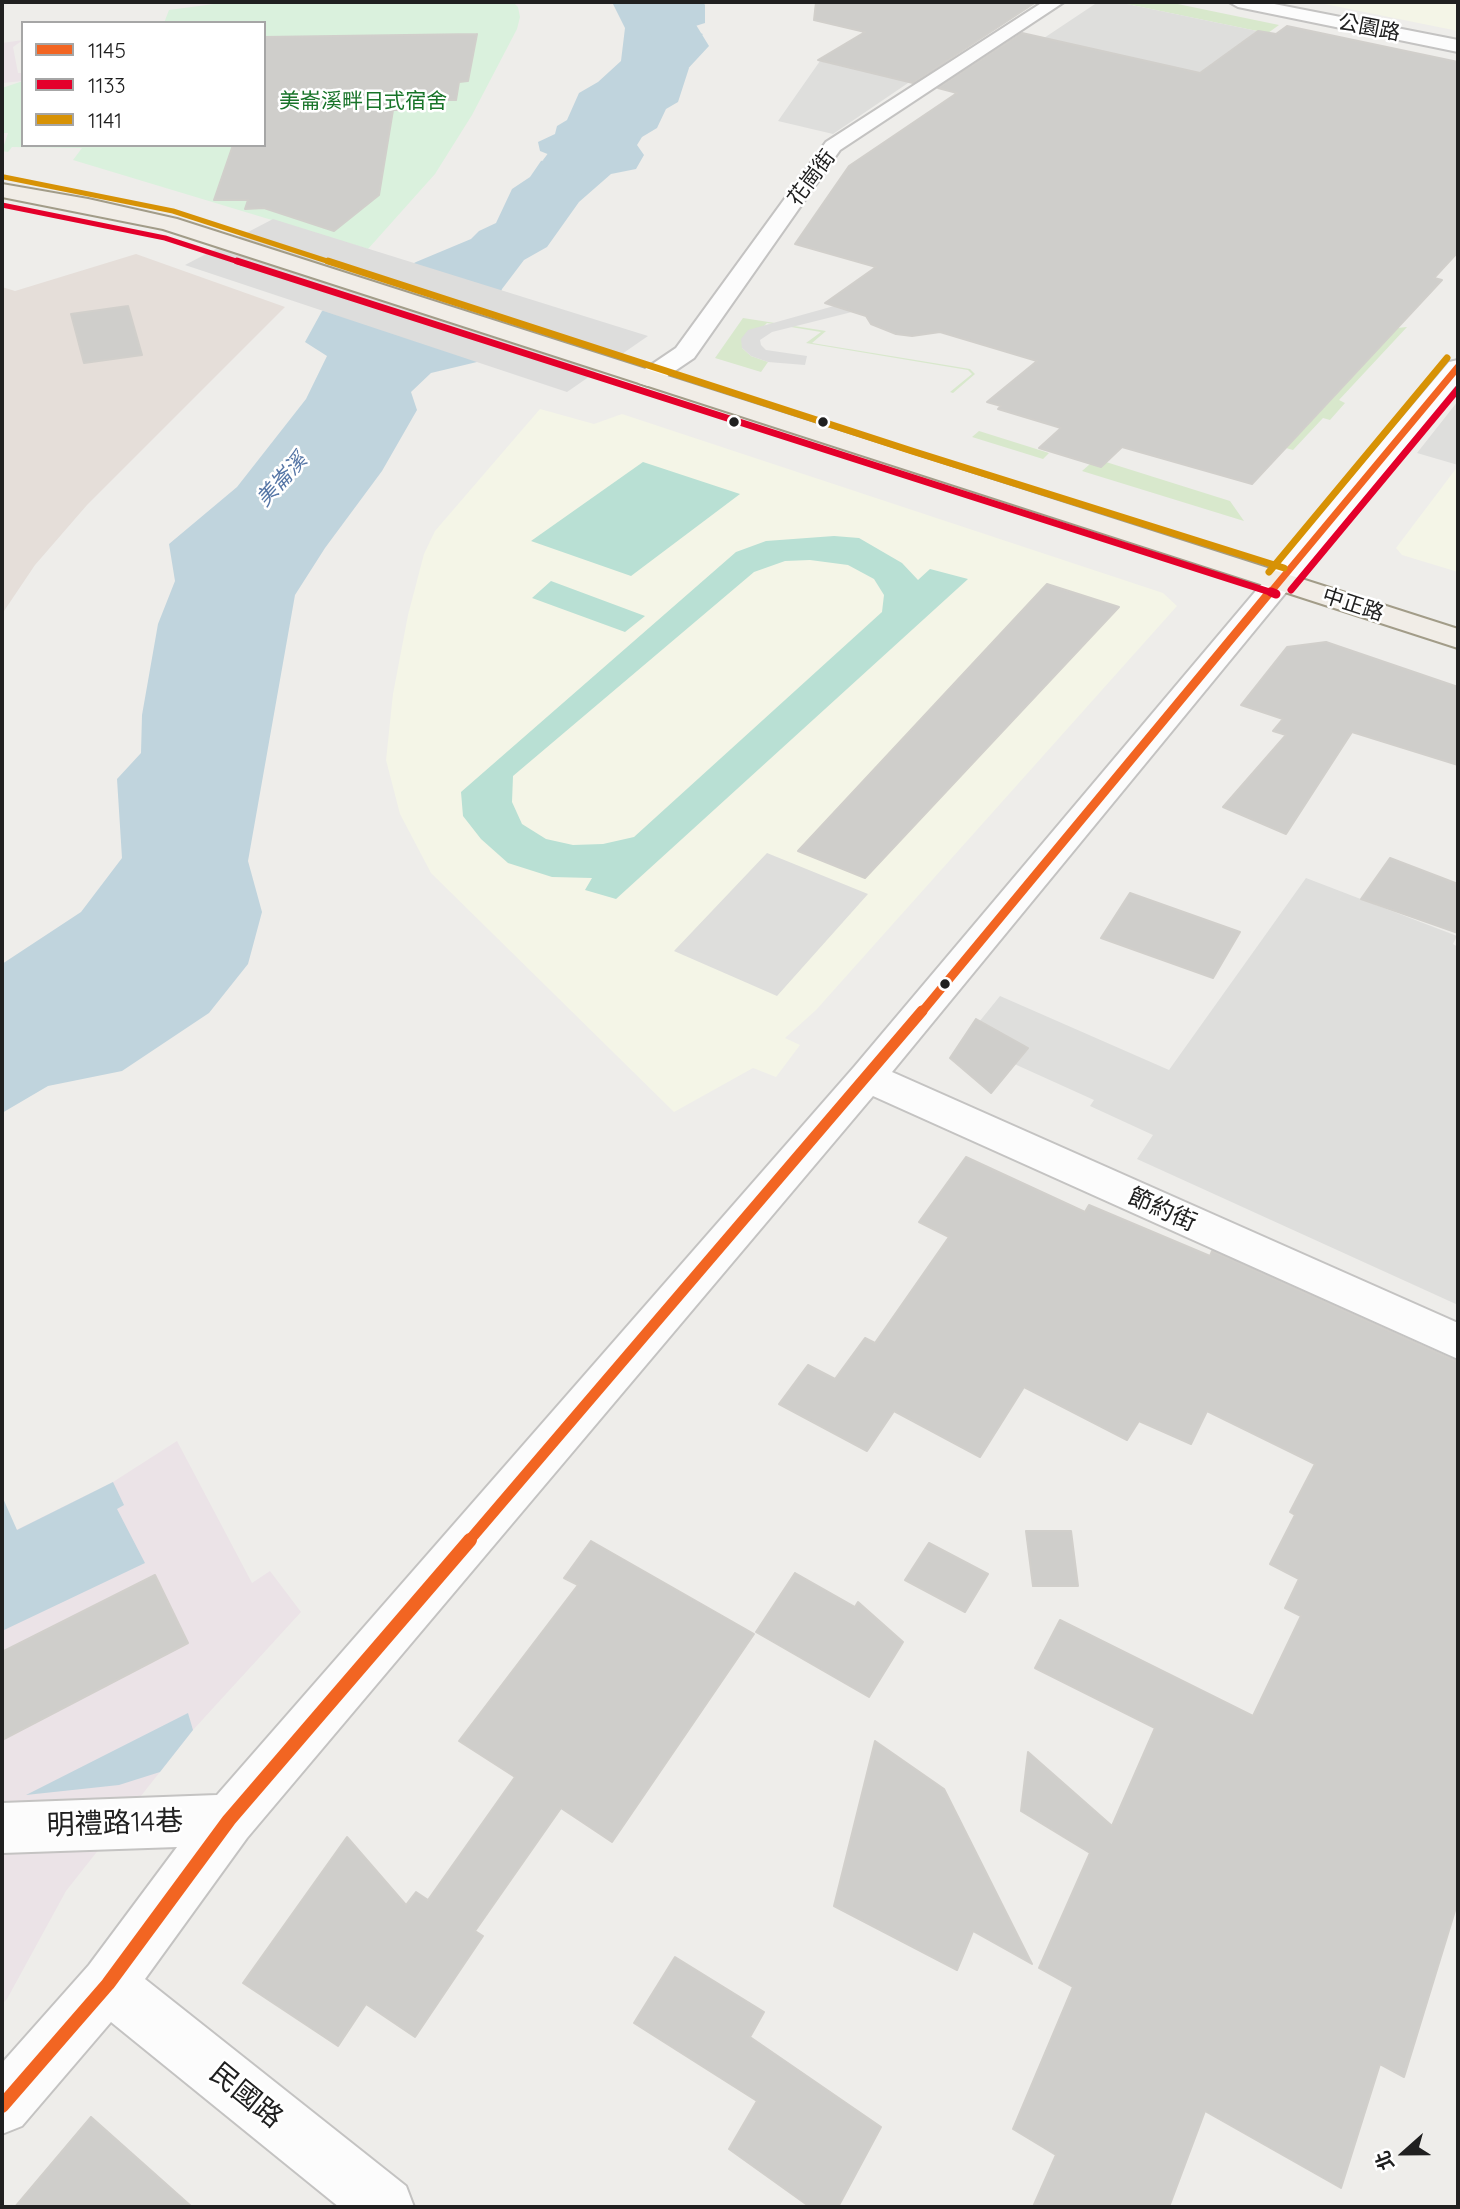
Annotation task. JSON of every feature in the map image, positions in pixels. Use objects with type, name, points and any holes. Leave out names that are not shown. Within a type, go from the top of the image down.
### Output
[{"type":"main road","name":"中正路","points":[[2,191],[169,224],[1458,639]]},
{"type":"street","name":"花崗街","points":[[648,378],[685,353],[834,146],[1055,2]]},
{"type":"street","name":"公園路","points":[[1238,2],[1458,46]]},
{"type":"street","points":[[2,2106],[108,1984],[229,1820],[867,1077],[1458,367]]},
{"type":"street","name":"節約街","points":[[867,1077],[1458,1342]]},
{"type":"street","name":"明禮路14巷","points":[[2,1828],[229,1820]]},
{"type":"street","name":"民國路","points":[[108,1984],[385,2207]]},
{"type":"shaded area","points":[[1098,2],[1122,3],[1257,31],[1248,38],[1259,40],[1198,88],[1026,50]]},
{"type":"shaded area","points":[[1458,2],[1458,31],[1320,3]]},
{"type":"shaded area","points":[[21,40],[13,47],[21,81],[2,83],[2,43]]},
{"type":"shaded area","points":[[820,61],[911,81],[833,134],[778,121]]},
{"type":"shaded area","points":[[136,254],[285,307],[87,505],[35,565],[2,614],[2,287],[15,291]]},
{"type":"shaded area","points":[[1458,401],[1458,465],[1417,453]]},
{"type":"shaded area","points":[[540,409],[594,424],[622,414],[1163,593],[1177,606],[816,1010],[785,1038],[800,1045],[776,1077],[753,1068],[674,1112],[431,873],[400,814],[386,760],[393,694],[408,615],[424,554],[435,531]]},
{"type":"shaded area","points":[[1458,466],[1458,572],[1402,555],[1396,548]]},
{"type":"shaded area","points":[[767,853],[868,894],[777,996],[674,951]]},
{"type":"shaded area","points":[[1306,878],[1457,936],[1453,944],[1458,947],[1458,1305],[1137,1159],[1153,1135],[1090,1106],[1094,1100],[1010,1062],[975,1027],[1000,996],[1169,1070]]},
{"type":"shaded area","points":[[177,1441],[252,1583],[270,1571],[301,1612],[193,1730],[66,1891],[2,2004],[2,1537],[113,1482]]},
{"type":"green space","name":"美崙溪畔日式宿舍","points":[[229,2],[513,2],[518,7],[520,17],[517,29],[472,115],[435,174],[368,249],[73,160],[82,148],[12,147],[8,152],[2,151],[8,133],[2,133],[2,88],[21,82],[21,147],[266,147],[266,21],[165,21],[169,10]]},
{"type":"green space","points":[[1168,2],[1279,25],[1268,33],[1122,3]]},
{"type":"green space","points":[[743,318],[826,331],[812,343],[970,369],[975,374],[953,393],[950,392],[972,374],[968,370],[806,343],[821,332],[767,323],[742,348],[751,356],[768,362],[761,372],[715,358]]},
{"type":"green space","points":[[1407,327],[1339,400],[1345,403],[1330,420],[1323,418],[1293,450],[1286,448],[1397,328]]},
{"type":"green space","points":[[979,431],[1049,453],[1043,459],[972,437]]},
{"type":"green space","points":[[643,462],[740,494],[631,576],[531,541]]},
{"type":"green space","points":[[1106,462],[1230,501],[1244,521],[1082,471],[1090,464],[1101,467]]},
{"type":"green space","points":[[834,536],[859,538],[902,563],[918,580],[930,569],[968,579],[616,899],[585,890],[592,878],[552,877],[508,863],[481,839],[463,816],[461,792],[736,552],[766,541]],"holes":[[[810,560],[848,565],[874,579],[884,595],[882,612],[634,837],[603,844],[573,845],[546,839],[522,824],[512,802],[513,776],[754,572],[785,561]]]},
{"type":"green space","points":[[551,581],[645,616],[625,632],[532,598]]},
{"type":"water","points":[[612,2],[703,2],[705,5],[705,23],[686,29],[703,34],[695,43],[670,52],[689,68],[678,102],[666,109],[657,128],[642,137],[637,145],[644,155],[636,169],[611,174],[579,202],[547,247],[524,260],[502,289],[477,362],[431,373],[411,392],[417,410],[382,471],[325,548],[295,595],[248,861],[262,912],[248,964],[209,1013],[122,1071],[48,1086],[2,1113],[2,964],[81,912],[122,858],[117,779],[141,753],[142,715],[158,624],[175,581],[169,544],[237,487],[306,399],[327,356],[305,342],[322,311],[416,262],[471,239],[479,231],[496,223],[512,189],[530,177],[541,161],[555,157],[540,151],[538,142],[555,134],[557,126],[567,120],[579,93],[598,82],[621,61],[625,28]]},
{"type":"water","points":[[113,1482],[124,1505],[117,1509],[145,1563],[2,1631],[2,1496],[17,1530]]},
{"type":"water","points":[[188,1713],[193,1730],[160,1772],[119,1785],[26,1795]]},
{"type":"pier","points":[[273,219],[648,336],[567,392],[185,265]]},
{"type":"pier","points":[[834,306],[852,312],[772,332],[760,340],[766,350],[807,356],[805,365],[768,362],[751,356],[742,348],[741,339],[748,330]]},
{"type":"building","points":[[816,2],[1036,2],[913,83],[818,60],[865,32],[814,20]]},
{"type":"building","points":[[1287,26],[1458,62],[1458,252],[1434,278],[1442,280],[1252,484],[1122,447],[1101,467],[1039,448],[1061,428],[998,409],[1001,406],[987,402],[1037,361],[940,332],[912,336],[896,334],[871,324],[866,316],[825,303],[876,267],[795,244],[849,166],[957,93],[938,88],[1022,33],[1200,73],[1258,31],[1276,34]]},
{"type":"building","points":[[477,34],[468,81],[459,82],[456,100],[401,100],[399,110],[393,110],[379,195],[334,231],[264,208],[245,209],[248,200],[214,200],[232,147],[266,147],[266,37]]},
{"type":"building","points":[[128,306],[142,355],[84,363],[71,314]]},
{"type":"building","points":[[1047,584],[1119,607],[865,878],[798,851]]},
{"type":"building","points":[[1326,642],[1458,687],[1458,765],[1352,732],[1286,834],[1223,807],[1286,735],[1273,731],[1283,719],[1241,705],[1287,647]]},
{"type":"building","points":[[1390,858],[1458,884],[1458,933],[1361,899]]},
{"type":"building","points":[[1130,893],[1240,932],[1213,978],[1101,938]]},
{"type":"building","points":[[976,1019],[1028,1048],[991,1093],[950,1058]]},
{"type":"building","points":[[966,1157],[1085,1212],[1089,1205],[1210,1256],[1212,1251],[1458,1362],[1458,1901],[1404,2077],[1380,2064],[1341,2188],[1205,2111],[1169,2207],[1033,2207],[1056,2155],[1013,2129],[1073,1987],[1039,1968],[1090,1853],[1021,1811],[1028,1752],[1112,1826],[1155,1728],[1035,1668],[1060,1620],[1253,1716],[1301,1616],[1285,1608],[1299,1579],[1270,1564],[1295,1515],[1290,1512],[1315,1464],[1207,1411],[1191,1444],[1139,1421],[1127,1440],[1024,1387],[980,1457],[894,1411],[867,1451],[779,1404],[808,1365],[835,1379],[865,1338],[875,1343],[949,1237],[919,1222]]},
{"type":"building","points":[[1026,1531],[1071,1531],[1078,1586],[1033,1586]]},
{"type":"building","points":[[591,1541],[754,1634],[612,1842],[561,1808],[475,1931],[483,1936],[415,2037],[366,2004],[338,2046],[243,1983],[347,1837],[406,1905],[416,1892],[428,1900],[515,1777],[459,1741],[578,1585],[564,1578]]},
{"type":"building","points":[[929,1543],[988,1574],[965,1612],[905,1580]]},
{"type":"building","points":[[795,1573],[855,1607],[858,1602],[903,1642],[869,1697],[756,1632]]},
{"type":"building","points":[[155,1575],[188,1643],[2,1740],[2,1652]]},
{"type":"building","points":[[875,1741],[944,1789],[1032,1964],[973,1931],[957,1970],[834,1906]]},
{"type":"building","points":[[675,1957],[764,2012],[750,2037],[881,2127],[838,2207],[810,2207],[729,2149],[757,2101],[634,2023]]},
{"type":"building","points":[[91,2117],[192,2207],[15,2207]]},
{"type":"waterway","name":"美崙溪","points":[[572,160],[683,46],[657,2]]},
{"type":"transit line","name":"1141","points":[[4,177],[173,211],[912,451],[1284,568]]},
{"type":"transit line","name":"1133","points":[[2,205],[165,238],[1276,594]]},
{"type":"transit line","name":"1141","points":[[1269,572],[1447,358]]},
{"type":"transit line","name":"1145","points":[[2,2106],[108,1984],[229,1820],[867,1077],[1458,367]]},
{"type":"transit line","name":"1133","points":[[1291,590],[1458,389]]}]
